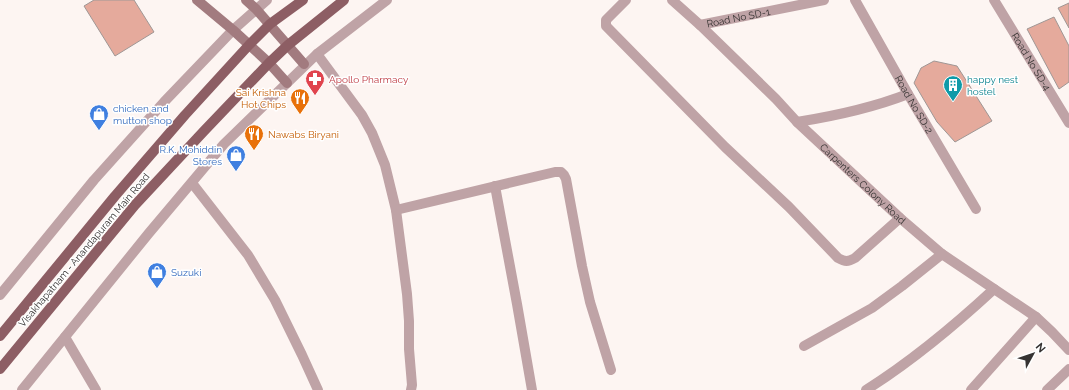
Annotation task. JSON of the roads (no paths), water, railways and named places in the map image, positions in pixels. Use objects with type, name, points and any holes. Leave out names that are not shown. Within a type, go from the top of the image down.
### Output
[{"type":"main road","points":[[198,0],[269,63],[287,83]]},
{"type":"main road","points":[[246,0],[256,8],[304,64]]},
{"type":"main road","name":"Visakhapatnam - Anandapuram Main Road","points":[[0,336],[184,115],[270,24],[302,0]]},
{"type":"main road","name":"Visakhapatnam - Anandapuram Main Road","points":[[0,369],[135,205],[269,63],[288,45],[344,0]]},
{"type":"street","points":[[0,295],[94,180],[164,102],[233,30],[256,8],[267,0]]},
{"type":"street","points":[[22,390],[149,233],[224,144],[287,83],[304,64],[387,0]]},
{"type":"street","points":[[626,0],[606,20],[606,26],[725,147],[789,207],[838,258],[844,262],[855,258],[900,218]]},
{"type":"street","name":"Carpenters Colony Road","points":[[672,0],[776,99],[797,122],[900,218],[942,254],[1036,317],[1069,350]]},
{"type":"street","name":"Road No SD-1","points":[[700,25],[824,0]]},
{"type":"street","name":"Road No SD-2","points":[[855,0],[908,94],[976,209]]},
{"type":"street","name":"Road No SD-4","points":[[994,0],[1069,123]]},
{"type":"street","points":[[316,54],[362,115],[372,133],[385,165],[396,210],[407,294],[412,384],[411,390]]},
{"type":"street","points":[[797,122],[874,106],[908,94]]},
{"type":"street","points":[[396,210],[556,172],[561,172],[564,174],[590,302],[611,370]]},
{"type":"street","points":[[192,183],[248,255],[275,300],[318,390]]},
{"type":"street","points":[[495,186],[532,390]]},
{"type":"street","points":[[804,346],[872,308],[942,254]]},
{"type":"street","points":[[866,390],[929,345],[994,289]]},
{"type":"street","points":[[971,390],[1036,317]]},
{"type":"street","points":[[65,337],[96,390]]},
{"type":"street","points":[[1047,390],[1069,369]]},
{"type":"place","name":"Apollo Pharmacy","points":[[315,96]]},
{"type":"place","name":"happy nest hostel","points":[[953,102]]},
{"type":"place","name":"Sai Krishna Hot Chips","points":[[300,115]]},
{"type":"place","name":"chicken and mutton shop","points":[[99,131]]},
{"type":"place","name":"Nawabs Biryani","points":[[254,151]]},
{"type":"place","name":"R.K. Mohiddin Stores","points":[[236,172]]},
{"type":"place","name":"Suzuki","points":[[157,289]]}]
